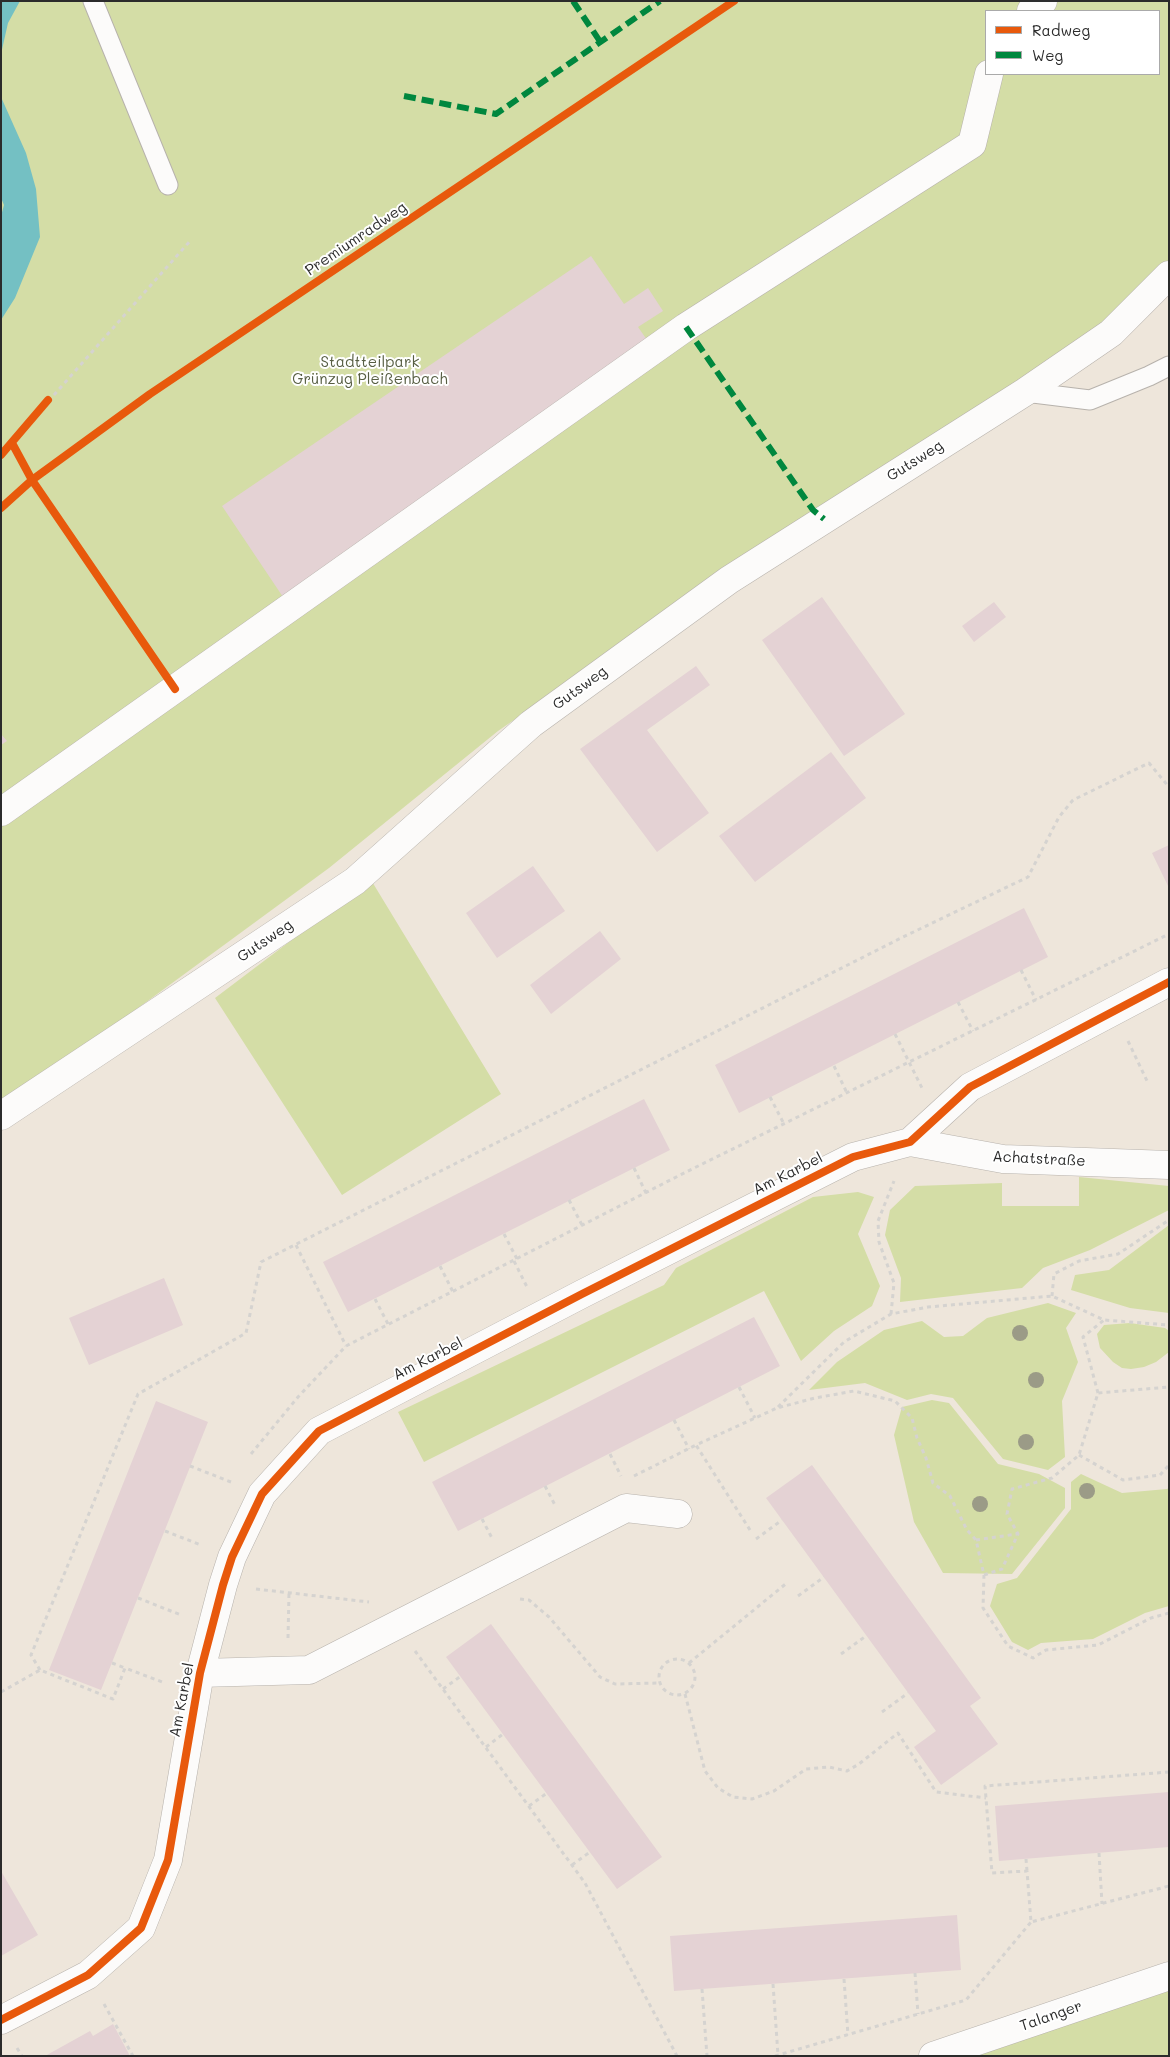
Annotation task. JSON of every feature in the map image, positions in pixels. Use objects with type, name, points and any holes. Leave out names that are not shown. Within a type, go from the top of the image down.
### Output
[{"type":"street","points":[[1032,10],[1043,1]]},
{"type":"street","points":[[1,812],[686,327],[972,144],[989,75]]},
{"type":"street","name":"Gutsweg","points":[[1,1116],[355,881],[531,724],[729,580],[1025,392],[1111,333],[1169,275]]},
{"type":"street","name":"Am Karbel","points":[[1,2020],[88,1975],[140,1928],[168,1860],[198,1684],[232,1557],[262,1494],[319,1431],[582,1294],[853,1157],[910,1142],[970,1087],[1169,982]]},
{"type":"street","name":"Achatstraße","points":[[910,1142],[1003,1159],[1169,1165]]},
{"type":"street","name":"Am Karbel","points":[[198,1684],[308,1670],[626,1508],[678,1514]]},
{"type":"street","name":"Talanger","points":[[933,2056],[1169,1976]]},
{"type":"lane","points":[[92,1],[168,185]]},
{"type":"lane","points":[[1025,392],[1090,400],[1169,366]]},
{"type":"path","points":[[1,455],[190,241]]},
{"type":"path","points":[[12,443],[29,482],[175,689]]},
{"type":"path","points":[[29,482],[40,474]]},
{"type":"path","points":[[125,1668],[113,1699],[40,1670],[32,1655],[138,1394],[246,1334],[261,1262],[901,938],[1028,877],[1059,817],[1073,800],[1149,763],[1169,787]]},
{"type":"path","points":[[262,1494],[248,1457],[298,1397],[346,1346],[646,1193],[1169,934]]},
{"type":"path","points":[[1021,970],[1036,1000]]},
{"type":"path","points":[[958,1002],[973,1031]]},
{"type":"path","points":[[1113,1011],[1148,1084]]},
{"type":"path","points":[[895,1034],[937,1118]]},
{"type":"path","points":[[834,1066],[847,1093]]},
{"type":"path","points":[[770,1097],[784,1124]]},
{"type":"path","points":[[891,1314],[894,1283],[879,1242],[878,1221],[910,1142]]},
{"type":"path","points":[[634,1168],[646,1193]]},
{"type":"path","points":[[569,1200],[582,1226]]},
{"type":"path","points":[[1052,1296],[1054,1274],[1079,1261],[1118,1254],[1169,1220]]},
{"type":"path","points":[[504,1234],[517,1259]]},
{"type":"path","points":[[296,1245],[346,1346]]},
{"type":"path","points":[[440,1266],[453,1292]]},
{"type":"path","points":[[776,1408],[844,1342],[891,1314],[928,1307],[1052,1296],[1104,1320],[1169,1325]]},
{"type":"path","points":[[375,1299],[388,1324]]},
{"type":"path","points":[[1018,1534],[1007,1514],[1012,1489],[1052,1478],[1079,1455],[1098,1392],[1083,1337],[1104,1320]]},
{"type":"path","points":[[1098,1392],[1169,1387]]},
{"type":"path","points":[[738,1388],[755,1418]]},
{"type":"path","points":[[750,1530],[696,1445],[776,1408],[854,1391],[895,1401],[912,1418],[933,1483],[950,1496],[967,1530],[976,1540],[984,1575],[983,1608],[1008,1646],[1034,1658],[1046,1650],[1098,1645],[1151,1618],[1169,1613]]},
{"type":"path","points":[[674,1420],[689,1449]]},
{"type":"path","points":[[610,1454],[624,1480]]},
{"type":"path","points":[[1079,1455],[1123,1480],[1160,1475],[1169,1465]]},
{"type":"path","points":[[190,1466],[262,1494]]},
{"type":"path","points":[[545,1486],[558,1512]]},
{"type":"path","points":[[482,1519],[495,1544]]},
{"type":"path","points":[[756,1539],[782,1520]]},
{"type":"path","points":[[165,1531],[232,1557]]},
{"type":"path","points":[[976,1540],[1018,1534]]},
{"type":"path","points":[[984,1575],[1002,1569],[1018,1534]]},
{"type":"path","points":[[798,1596],[824,1577]]},
{"type":"path","points":[[689,1663],[788,1582]]},
{"type":"path","points":[[223,1585],[374,1602]]},
{"type":"path","points":[[289,1592],[288,1637],[308,1670]]},
{"type":"path","points":[[138,1598],[212,1627]]},
{"type":"path","points":[[513,1598],[530,1600],[549,1617],[600,1677],[615,1684],[659,1683]]},
{"type":"path","points":[[395,1624],[585,1883],[676,2056]]},
{"type":"path","points":[[840,1654],[866,1636]]},
{"type":"path","points":[[678,1658],[689,1663],[695,1674],[695,1680],[690,1690],[684,1694],[672,1695],[659,1683],[659,1671],[667,1661],[678,1658]]},
{"type":"path","points":[[112,1662],[125,1668],[198,1684]]},
{"type":"path","points":[[1,1692],[40,1670]]},
{"type":"path","points":[[442,1689],[461,1676]]},
{"type":"path","points":[[882,1712],[908,1693]]},
{"type":"path","points":[[684,1694],[705,1771],[718,1788],[733,1797],[752,1798],[774,1791],[806,1769],[829,1767],[847,1771],[859,1764],[898,1733],[936,1792],[986,1798]]},
{"type":"path","points":[[486,1747],[503,1734]]},
{"type":"path","points":[[1027,1870],[992,1873],[986,1786],[1169,1772]]},
{"type":"path","points":[[529,1806],[547,1793]]},
{"type":"path","points":[[572,1865],[590,1852]]},
{"type":"path","points":[[1099,1853],[1102,1904]]},
{"type":"path","points":[[1026,1859],[1031,1922]]},
{"type":"path","points":[[772,1984],[776,2055],[966,2000],[1031,1922],[1169,1886]]},
{"type":"path","points":[[915,1974],[918,2014]]},
{"type":"path","points":[[88,1975],[133,2056]]},
{"type":"path","points":[[844,1979],[848,2035]]},
{"type":"path","points":[[702,1989],[707,2056]]},
{"type":"path","points":[[933,2010],[935,2015]]},
{"type":"green space","name":"Stadtteilpark Grünzug Pleißenbach","points":[[1,1],[1169,1],[1169,261],[1124,308],[1009,389],[752,555],[498,731],[329,868],[59,1066],[1,1101]]},
{"type":"green space","points":[[371,880],[501,1094],[342,1195],[215,998]]},
{"type":"green space","points":[[1079,1177],[1169,1186],[1169,1210],[1090,1250],[1043,1268],[1022,1288],[900,1302],[901,1278],[885,1235],[890,1210],[915,1186],[1002,1183],[1002,1206],[1079,1206]]},
{"type":"green space","points":[[858,1192],[874,1197],[858,1234],[880,1286],[872,1306],[834,1331],[801,1361],[764,1291],[424,1462],[398,1412],[664,1285],[676,1268],[813,1197]]},
{"type":"green space","points":[[1169,1225],[1169,1313],[1130,1308],[1071,1290],[1075,1275],[1109,1270]]},
{"type":"green space","points":[[1048,1303],[1076,1313],[1066,1328],[1078,1362],[1062,1401],[1065,1457],[1048,1470],[1003,1459],[953,1398],[931,1394],[907,1400],[865,1383],[809,1390],[837,1362],[884,1330],[922,1321],[944,1337],[963,1336],[987,1318]]},
{"type":"green space","points":[[1130,1323],[1165,1328],[1169,1331],[1169,1352],[1156,1362],[1144,1367],[1122,1368],[1113,1362],[1100,1348],[1097,1334],[1104,1325]]},
{"type":"green space","points":[[932,1400],[949,1403],[998,1464],[1039,1474],[1065,1488],[1065,1508],[1012,1574],[943,1573],[914,1522],[894,1435],[902,1407]]},
{"type":"green space","points":[[1081,1474],[1122,1493],[1169,1488],[1169,1606],[1145,1613],[1093,1639],[1041,1643],[1028,1650],[1012,1642],[990,1606],[997,1584],[1017,1578],[1071,1509],[1071,1482]]},
{"type":"green space","points":[[1169,1986],[1169,2056],[958,2056]]},
{"type":"water","points":[[1,1],[20,1],[8,23],[1,54]]},
{"type":"water","points":[[1,97],[26,153],[36,189],[40,237],[15,298],[1,320],[1,216],[4,205],[1,198]]},
{"type":"building","points":[[591,256],[624,304],[648,288],[663,311],[638,327],[652,347],[283,597],[222,506]]},
{"type":"building","points":[[822,597],[905,714],[844,756],[762,640]]},
{"type":"building","points":[[994,602],[1006,617],[974,642],[962,626]]},
{"type":"building","points":[[696,666],[710,685],[647,730],[709,813],[657,852],[580,749]]},
{"type":"building","points":[[1,734],[7,741],[1,745]]},
{"type":"building","points":[[831,752],[866,798],[755,882],[719,836]]},
{"type":"building","points":[[1169,845],[1169,888],[1152,853]]},
{"type":"building","points":[[533,866],[565,911],[497,958],[466,913]]},
{"type":"building","points":[[1024,908],[1048,957],[739,1113],[715,1065]]},
{"type":"building","points":[[600,931],[621,959],[551,1014],[530,985]]},
{"type":"building","points":[[644,1099],[670,1150],[348,1312],[323,1262]]},
{"type":"building","points":[[164,1278],[183,1325],[89,1365],[69,1318]]},
{"type":"building","points":[[754,1317],[780,1366],[458,1531],[432,1482]]},
{"type":"building","points":[[156,1401],[208,1422],[101,1690],[49,1670]]},
{"type":"building","points":[[812,1465],[981,1698],[970,1706],[998,1744],[941,1785],[914,1747],[936,1731],[766,1498]]},
{"type":"building","points":[[491,1624],[662,1857],[617,1889],[446,1657]]},
{"type":"building","points":[[1169,1792],[1169,1847],[999,1861],[995,1806]]},
{"type":"building","points":[[1,1871],[38,1935],[1,1956]]},
{"type":"building","points":[[957,1915],[961,1970],[674,1991],[670,1936]]},
{"type":"building","points":[[113,2024],[130,2056],[45,2056],[90,2031],[93,2036]]},
{"type":"marked path","points":[[573,1],[601,43]]},
{"type":"marked path","points":[[404,96],[496,114],[660,1]]},
{"type":"marked path","points":[[686,327],[813,510],[824,519]]},
{"type":"cycle path","name":"Premiumradweg","points":[[1,508],[32,480],[150,394],[734,1]]},
{"type":"cycle path","points":[[1,455],[48,400]]},
{"type":"cycle path","points":[[12,443],[32,480],[175,689]]},
{"type":"cycle path","points":[[1,2020],[88,1975],[141,1928],[168,1860],[200,1673],[232,1557],[262,1494],[319,1431],[582,1294],[853,1157],[910,1142],[970,1087],[1169,982]]}]
